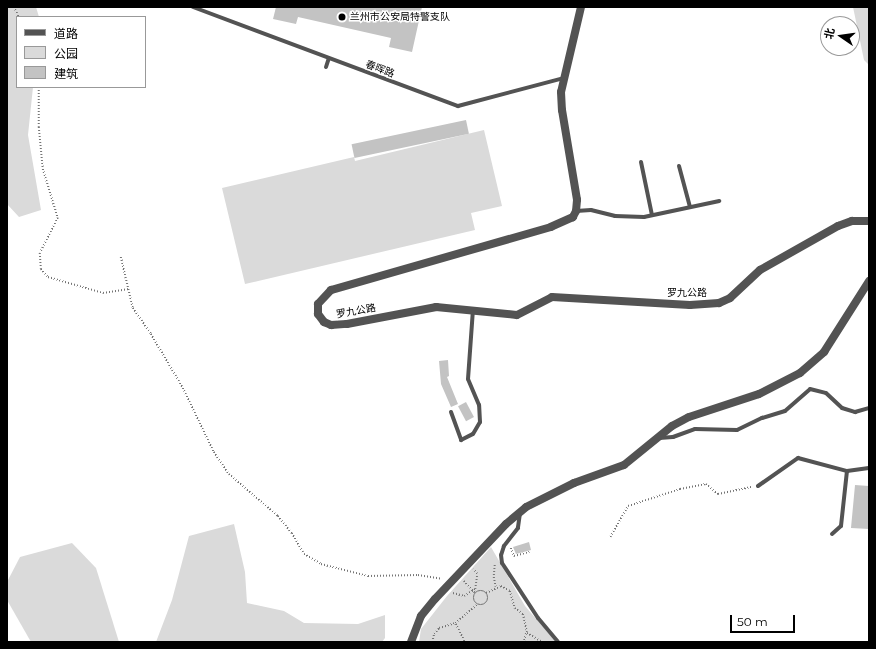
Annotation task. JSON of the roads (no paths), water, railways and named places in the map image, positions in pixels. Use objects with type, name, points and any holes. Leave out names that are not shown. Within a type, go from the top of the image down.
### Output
[{"type":"street","points":[[576,211],[576,193],[562,110],[561,92],[582,7]]},
{"type":"street","name":"罗九公路","points":[[576,211],[565,222],[551,227],[331,290],[318,304],[318,314],[324,322],[331,325],[436,307],[517,315],[552,297],[690,305],[719,303],[730,298],[760,270],[838,226],[852,221],[869,221]]},
{"type":"street","points":[[410,642],[421,616],[452,580],[520,512],[544,497],[624,465],[672,426],[689,417],[759,394],[800,373],[824,352],[869,281]]},
{"type":"lane","name":"春晖路","points":[[193,7],[458,106],[565,78]]},
{"type":"lane","points":[[326,67],[329,58]]},
{"type":"lane","points":[[641,162],[652,215]]},
{"type":"lane","points":[[679,166],[690,207]]},
{"type":"lane","points":[[576,211],[591,210],[615,216],[652,215],[719,201]]},
{"type":"lane","points":[[451,412],[461,440],[472,434],[480,422],[479,405],[468,379],[473,310]]},
{"type":"lane","points":[[657,438],[674,437],[695,429],[737,430],[762,418],[785,411],[810,389],[826,393],[842,408],[855,412],[869,408]]},
{"type":"lane","points":[[758,486],[798,458],[847,471],[869,468]]},
{"type":"lane","points":[[832,534],[841,526],[847,471]]},
{"type":"lane","points":[[520,512],[518,528],[509,540],[501,555],[502,563],[528,602],[558,642]]},
{"type":"place","name":"兰州市公安局特警支队","points":[[342,17]]}]
